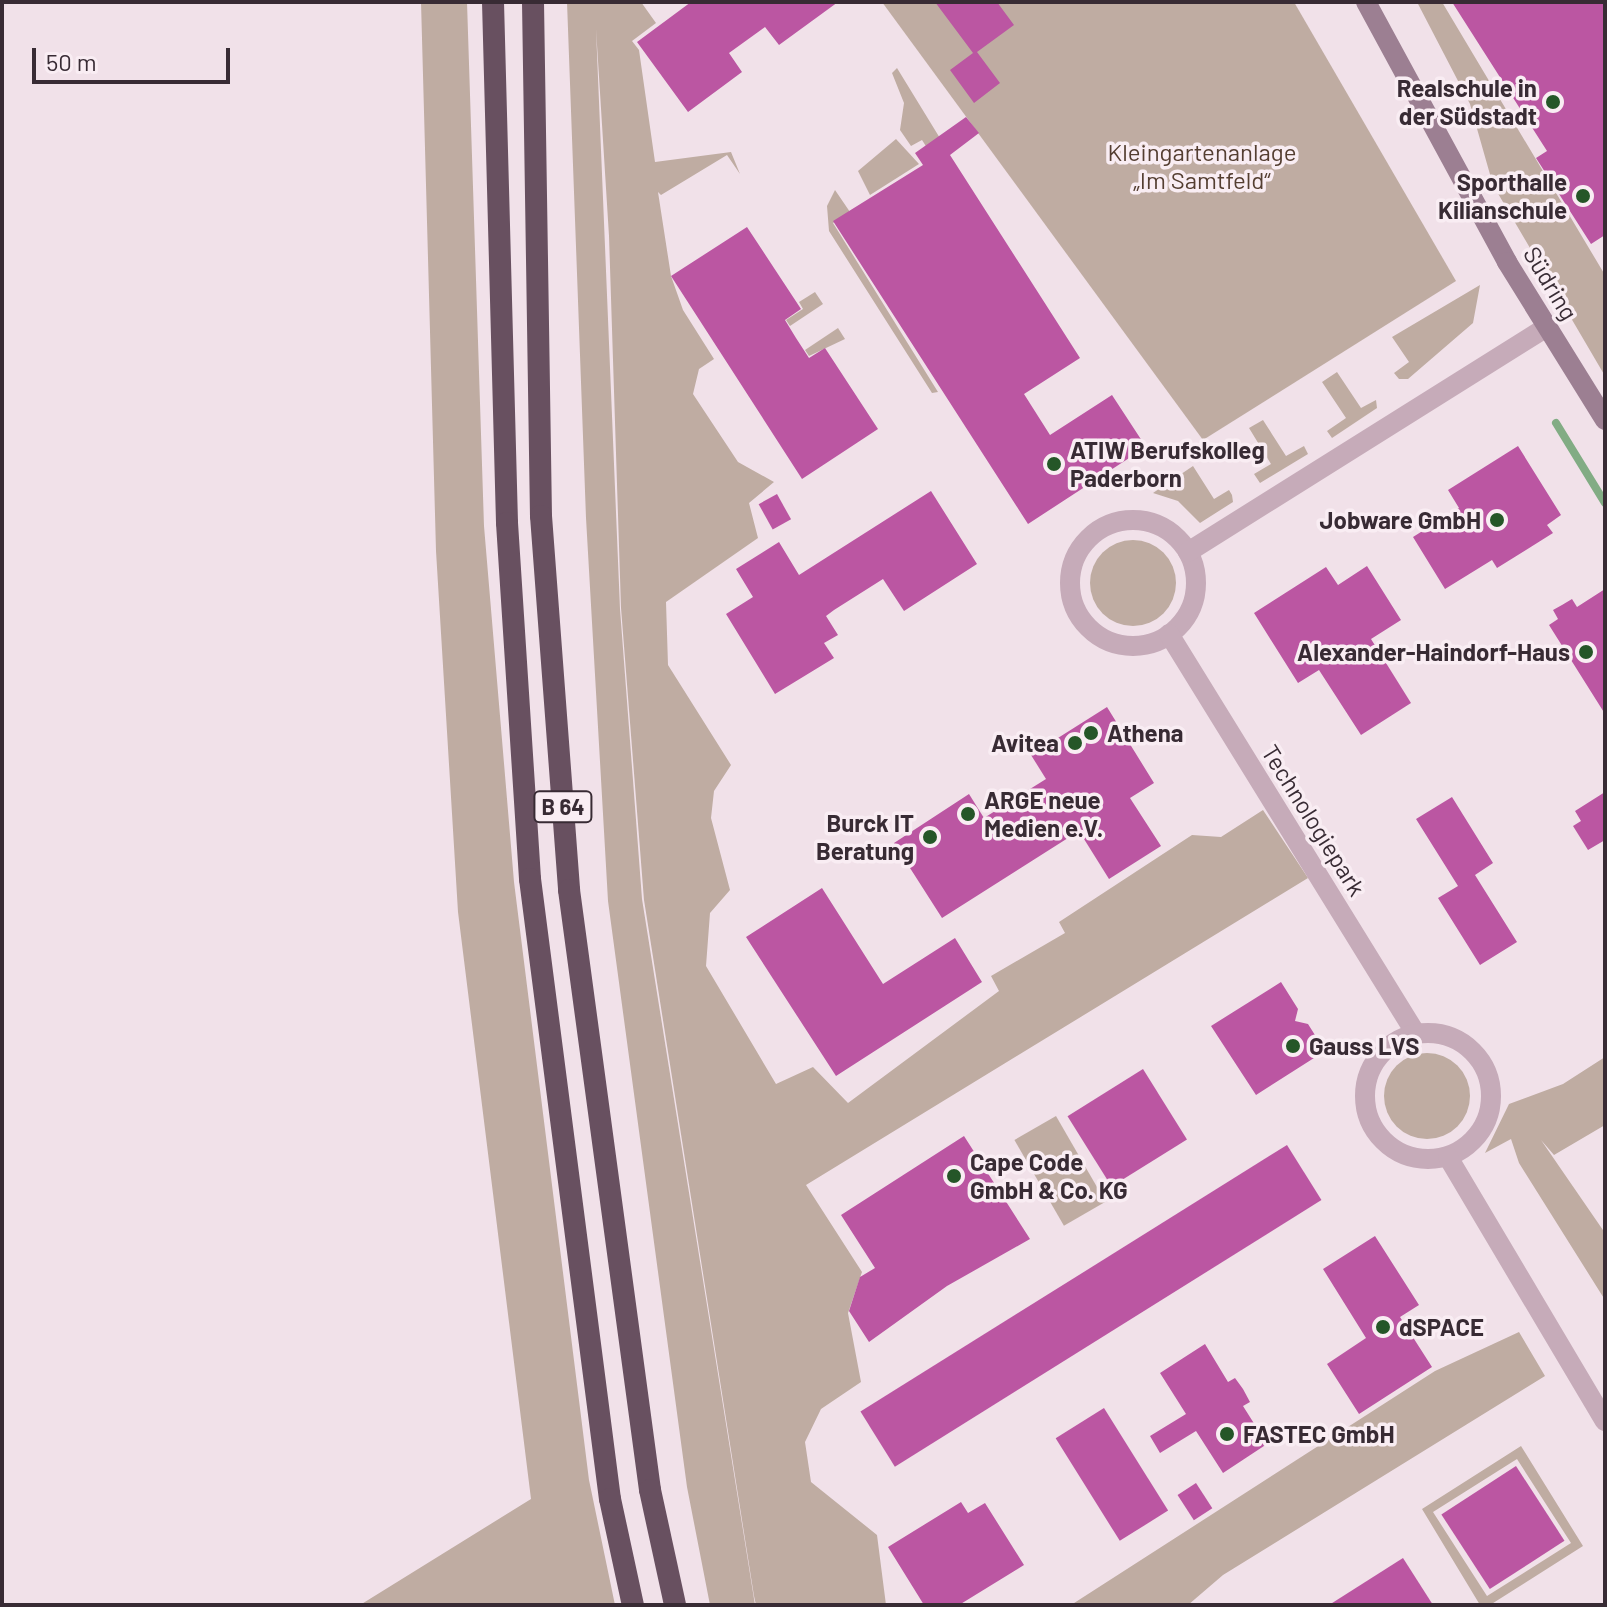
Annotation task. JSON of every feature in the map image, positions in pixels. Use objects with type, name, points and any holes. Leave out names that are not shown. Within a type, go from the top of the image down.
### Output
[{"type":"highway","name":"B 64","points":[[493,2],[507,523],[530,879],[610,1499],[633,1605]]},
{"type":"highway","name":"B 64","points":[[533,2],[541,516],[569,890],[650,1490],[675,1605]]},
{"type":"main road","name":"Südring","points":[[1366,2],[1547,327],[1605,420]]},
{"type":"street","points":[[1188,552],[1547,327]]},
{"type":"street","points":[[1133,520],[1165,528],[1188,552],[1196,583],[1194,599],[1169,634],[1134,646],[1103,638],[1076,608],[1072,568],[1087,539],[1101,529],[1133,520]]},
{"type":"street","name":"Technologiepark","points":[[1169,634],[1415,1033]]},
{"type":"street","points":[[1415,1033],[1441,1034],[1466,1045],[1489,1080],[1491,1103],[1478,1135],[1448,1157],[1413,1158],[1379,1138],[1365,1108],[1364,1086],[1375,1060],[1394,1041],[1415,1033]]},
{"type":"street","points":[[1448,1157],[1605,1421]]},
{"type":"green space","points":[[421,2],[467,2],[484,526],[514,882],[589,1480],[615,1605],[360,1605],[531,1499],[458,912],[436,551]]},
{"type":"green space","points":[[567,2],[641,2],[656,23],[632,41],[639,50],[655,162],[731,152],[740,174],[727,155],[661,195],[658,192],[671,276],[683,310],[714,359],[699,369],[693,394],[738,462],[774,482],[749,503],[758,538],[666,602],[668,665],[731,765],[714,791],[711,818],[730,890],[710,913],[706,966],[776,1084],[813,1067],[848,1103],[999,991],[991,976],[1065,933],[1059,922],[1192,835],[1221,837],[1263,810],[1308,878],[806,1185],[862,1272],[848,1313],[861,1382],[821,1409],[805,1442],[811,1482],[877,1535],[886,1605],[756,1605],[754,1596],[644,900],[621,608],[609,236],[596,29],[620,609],[642,899],[755,1605],[710,1605],[687,1487],[608,901],[586,518]]},
{"type":"green space","name":"Kleingartenanlage „Im Samtfeld“","points":[[882,2],[1294,2],[1456,281],[1203,440]]},
{"type":"green space","points":[[1417,2],[1442,2],[1605,275],[1605,376],[1493,185],[1470,104]]},
{"type":"green space","points":[[897,68],[946,148],[933,157],[922,140],[911,146],[900,130],[904,103],[892,73]]},
{"type":"green space","points":[[896,139],[919,164],[870,195],[858,171]]},
{"type":"green space","points":[[835,190],[850,212],[833,223],[938,392],[932,393],[829,231],[827,206]]},
{"type":"green space","points":[[1480,285],[1473,323],[1408,379],[1399,379],[1394,373],[1409,362],[1392,337]]},
{"type":"green space","points":[[815,292],[823,304],[790,326],[786,320],[803,309],[799,302]]},
{"type":"green space","points":[[838,328],[845,339],[809,356],[805,350]]},
{"type":"green space","points":[[1337,372],[1361,408],[1376,400],[1377,408],[1332,438],[1327,431],[1346,418],[1322,382]]},
{"type":"green space","points":[[1263,420],[1286,456],[1304,446],[1308,454],[1260,483],[1254,474],[1271,464],[1249,428]]},
{"type":"green space","points":[[1193,466],[1214,499],[1229,490],[1233,502],[1200,523],[1178,501],[1153,493]]},
{"type":"green space","points":[[1133,540],[1157,547],[1169,559],[1176,583],[1169,607],[1157,619],[1133,626],[1109,619],[1097,607],[1090,583],[1097,559],[1109,547]]},
{"type":"green space","points":[[1427,1053],[1451,1060],[1463,1072],[1470,1096],[1463,1120],[1451,1132],[1427,1139],[1403,1132],[1391,1120],[1384,1096],[1391,1072],[1403,1060]]},
{"type":"green space","points":[[1605,1057],[1605,1125],[1554,1155],[1541,1140],[1605,1233],[1605,1300],[1519,1163],[1511,1139],[1485,1153],[1509,1104],[1563,1084]]},
{"type":"green space","points":[[1056,1116],[1106,1202],[1064,1226],[1014,1140]]},
{"type":"green space","points":[[1519,1332],[1545,1376],[1223,1575],[1188,1605],[1071,1605],[1435,1371]]},
{"type":"green space","points":[[1521,1446],[1583,1546],[1490,1605],[1480,1605],[1422,1509]],"holes":[[[1517,1459],[1571,1543],[1487,1596],[1433,1512]]]},
{"type":"building","points":[[691,2],[838,2],[779,45],[765,27],[729,53],[742,72],[688,112],[637,42]]},
{"type":"building","points":[[935,2],[997,2],[1014,25],[977,52],[1000,83],[974,103],[950,70],[973,53]]},
{"type":"building","name":"Realschule in der Südstadt","points":[[1452,2],[1605,2],[1605,235],[1591,244],[1536,158],[1547,151]]},
{"type":"building","points":[[966,117],[979,133],[950,155],[1080,358],[1024,394],[1050,435],[1112,395],[1146,447],[1028,524],[833,221],[923,165],[915,153]]},
{"type":"building","points":[[747,227],[801,309],[785,320],[796,338],[809,358],[825,348],[878,429],[802,479],[671,276]]},
{"type":"building","name":"Jobware GmbH","points":[[1518,446],[1561,515],[1547,525],[1553,533],[1497,568],[1492,560],[1445,589],[1413,537],[1459,508],[1448,490]]},
{"type":"building","points":[[931,491],[977,564],[904,611],[883,579],[834,610],[826,616],[838,635],[824,643],[834,658],[775,694],[726,614],[753,597],[736,569],[779,542],[799,575]]},
{"type":"building","points":[[777,494],[791,519],[773,530],[759,504]]},
{"type":"building","points":[[1367,566],[1401,620],[1371,639],[1411,703],[1361,735],[1319,670],[1298,683],[1254,613],[1326,567],[1338,585]]},
{"type":"building","name":"Alexander-Haindorf-Haus","points":[[1605,589],[1605,714],[1549,625],[1558,619],[1553,610],[1572,599],[1577,607]]},
{"type":"building","points":[[1107,707],[1154,783],[1130,798],[1161,846],[1109,879],[1079,831],[942,918],[894,843],[969,794],[984,818],[1046,779],[1031,755]]},
{"type":"building","points":[[1605,792],[1605,840],[1588,850],[1573,826],[1581,821],[1575,811]]},
{"type":"building","points":[[1452,797],[1493,863],[1475,875],[1517,942],[1480,965],[1438,898],[1458,886],[1416,819]]},
{"type":"building","points":[[822,888],[883,984],[955,938],[982,982],[836,1076],[746,937]]},
{"type":"building","points":[[1281,982],[1298,1009],[1295,1021],[1308,1024],[1325,1051],[1256,1095],[1211,1026]]},
{"type":"building","points":[[1143,1069],[1187,1139],[1112,1187],[1068,1116]]},
{"type":"building","points":[[964,1136],[1030,1239],[947,1286],[869,1342],[849,1311],[860,1277],[875,1268],[841,1215]]},
{"type":"building","points":[[1287,1145],[1321,1200],[895,1467],[860,1412]]},
{"type":"building","name":"dSPACE","points":[[1375,1236],[1419,1305],[1400,1317],[1432,1367],[1359,1414],[1327,1364],[1366,1338],[1323,1269]]},
{"type":"building","points":[[1205,1344],[1228,1382],[1235,1378],[1243,1389],[1250,1402],[1243,1406],[1267,1444],[1223,1473],[1196,1431],[1160,1453],[1150,1436],[1186,1414],[1160,1373]]},
{"type":"building","points":[[1104,1408],[1168,1511],[1120,1541],[1056,1438]]},
{"type":"building","points":[[1516,1466],[1564,1541],[1490,1589],[1441,1514]]},
{"type":"building","points":[[1196,1483],[1212,1508],[1194,1520],[1178,1495]]},
{"type":"building","points":[[961,1502],[968,1513],[985,1503],[1024,1565],[959,1605],[924,1605],[888,1547]]},
{"type":"building","points":[[1403,1558],[1433,1605],[1329,1605]]},
{"type":"waterway","points":[[1556,423],[1605,503]]},
{"type":"place","name":"Realschule in der Südstadt","points":[[1553,102]]},
{"type":"place","name":"Sporthalle Kilianschule","points":[[1583,196]]},
{"type":"place","name":"ATIW Berufskolleg Paderborn","points":[[1054,464]]},
{"type":"place","name":"Jobware GmbH","points":[[1497,520]]},
{"type":"place","name":"Alexander-Haindorf-Haus","points":[[1586,652]]},
{"type":"place","name":"Athena","points":[[1091,733]]},
{"type":"place","name":"Avitea","points":[[1075,743]]},
{"type":"place","name":"ARGE neue Medien e.V.","points":[[968,814]]},
{"type":"place","name":"Burck IT Beratung","points":[[930,837]]},
{"type":"place","name":"Gauss LVS","points":[[1293,1046]]},
{"type":"place","name":"Cape Code GmbH & Co. KG","points":[[954,1176]]},
{"type":"place","name":"dSPACE","points":[[1383,1327]]},
{"type":"place","name":"FASTEC GmbH","points":[[1227,1434]]}]
